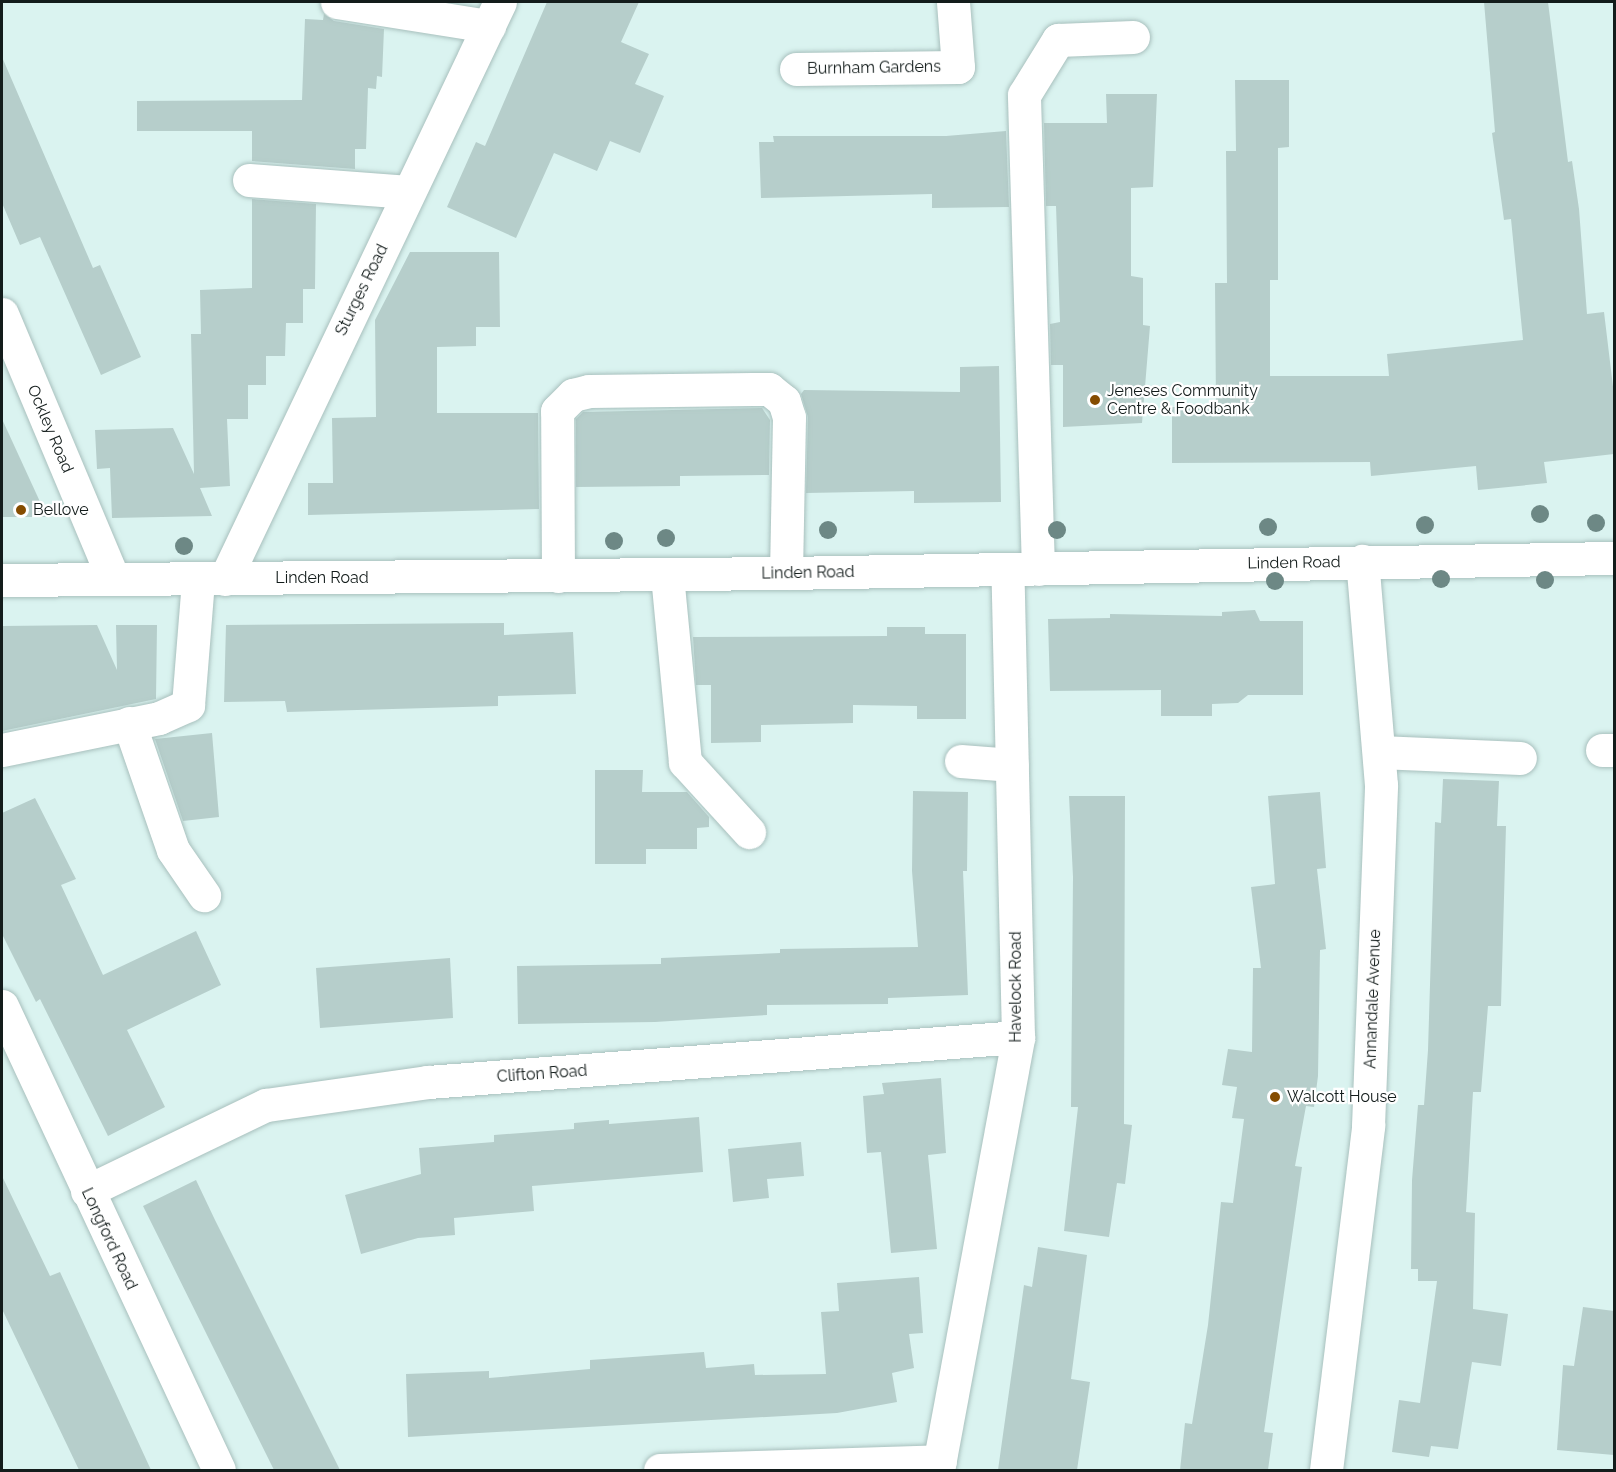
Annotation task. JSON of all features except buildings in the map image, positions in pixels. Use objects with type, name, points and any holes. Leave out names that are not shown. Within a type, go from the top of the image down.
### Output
[{"type":"street","points":[[337,2],[494,14]]},
{"type":"street","name":"Burnham Gardens","points":[[796,69],[958,67],[953,2]]},
{"type":"street","name":"Sturges Road","points":[[211,579],[409,192],[494,14]]},
{"type":"street","name":"Havelock Road","points":[[939,1466],[1018,1037],[1012,765],[1023,569],[1024,95],[1058,40],[1132,37]]},
{"type":"street","points":[[249,180],[409,192]]},
{"type":"street","name":"Ockley Road","points":[[2,314],[114,578]]},
{"type":"street","points":[[558,576],[557,411],[573,395],[589,391],[769,389],[784,401],[789,417],[786,573]]},
{"type":"street","name":"Linden Road","points":[[2,580],[786,573],[1614,558]]},
{"type":"street","name":"Annandale Avenue","points":[[1326,1470],[1368,1126],[1381,785],[1362,561]]},
{"type":"street","points":[[667,574],[685,762],[749,832]]},
{"type":"street","points":[[2,750],[159,718],[188,705],[211,579]]},
{"type":"street","points":[[129,723],[173,850],[204,895]]},
{"type":"street","points":[[1378,752],[1520,758]]},
{"type":"street","points":[[960,761],[1012,765]]},
{"type":"street","name":"Longford Road","points":[[2,1006],[219,1470]]},
{"type":"street","name":"Clifton Road","points":[[87,1191],[266,1105],[428,1082],[1018,1037]]},
{"type":"street","points":[[660,1470],[939,1466]]},
{"type":"place","name":"Jeneses Community Centre & Foodbank","points":[[1095,400]]},
{"type":"place","name":"Bellove","points":[[21,510]]},
{"type":"place","name":"Walcott House","points":[[1275,1097]]}]
